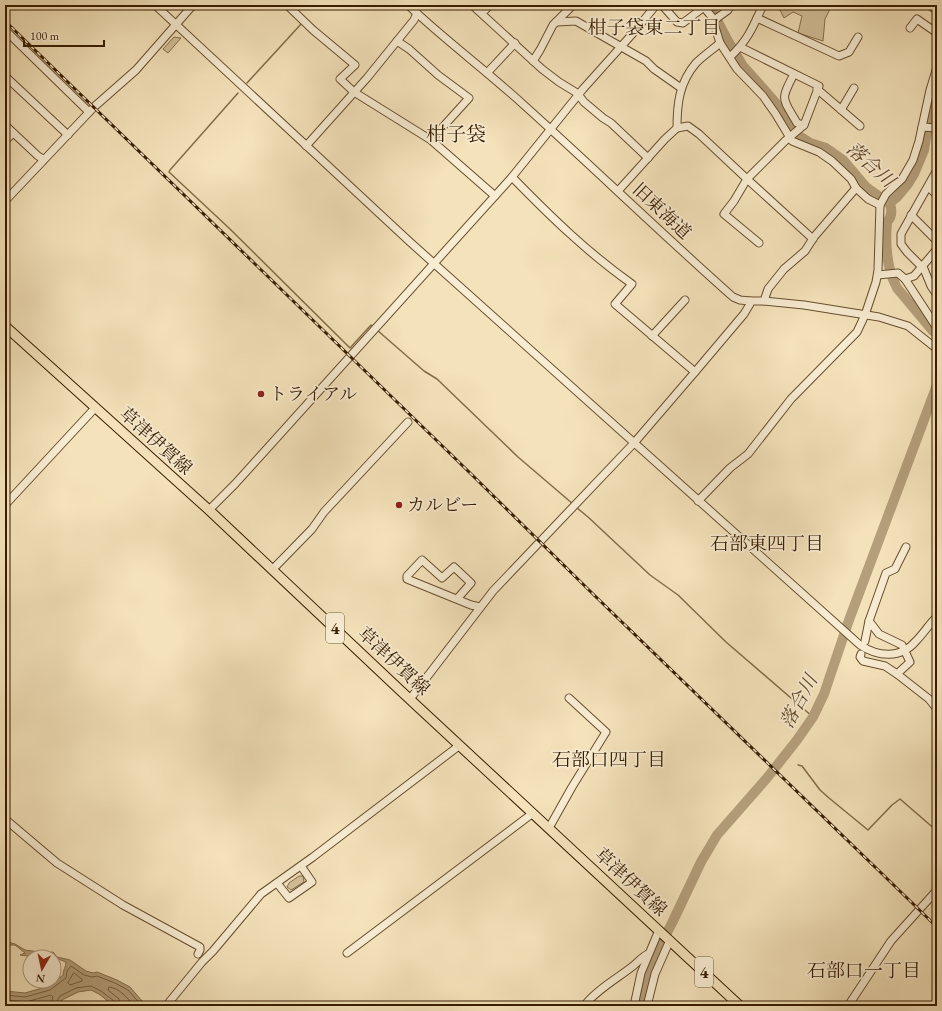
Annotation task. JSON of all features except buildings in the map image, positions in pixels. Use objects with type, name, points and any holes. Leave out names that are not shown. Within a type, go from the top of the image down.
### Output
[{"type":"main road","name":"草津伊賀線","points":[[5,326],[210,510],[272,570],[740,1006]]},
{"type":"street","points":[[155,5],[434,264],[851,638],[867,650],[886,655],[904,650],[915,642],[937,617]]},
{"type":"street","points":[[5,201],[89,112],[136,70],[193,5]]},
{"type":"street","points":[[287,5],[313,30],[355,65],[340,79],[354,92],[431,140],[495,196]]},
{"type":"street","name":"旧東海道","points":[[408,5],[429,25],[551,129],[733,297],[750,302],[764,301],[804,305],[879,317],[908,326],[937,349]]},
{"type":"street","points":[[472,5],[533,61],[578,95],[584,102],[610,122],[648,158]]},
{"type":"street","points":[[482,13],[490,5]]},
{"type":"street","points":[[533,61],[556,22],[573,5]]},
{"type":"street","points":[[210,510],[512,177],[578,95],[636,31],[656,5]]},
{"type":"street","points":[[662,5],[677,22],[683,23],[706,7],[715,19],[720,43],[737,68],[767,102],[792,141],[819,152],[832,161],[851,179],[856,188],[868,199],[880,204]]},
{"type":"street","points":[[715,19],[728,10],[731,5]]},
{"type":"street","points":[[730,57],[751,33],[763,5]]},
{"type":"street","points":[[306,146],[368,78],[414,20],[417,13]]},
{"type":"street","points":[[757,18],[839,56],[849,52],[858,37]]},
{"type":"street","points":[[910,28],[917,19],[937,34]]},
{"type":"street","points":[[556,22],[576,21],[646,61],[654,69],[680,88]]},
{"type":"street","points":[[5,30],[89,112]]},
{"type":"street","points":[[397,41],[409,49],[438,76],[469,98],[431,140]]},
{"type":"street","points":[[487,73],[515,43]]},
{"type":"street","points":[[677,128],[677,105],[680,88],[697,62],[720,43]]},
{"type":"street","points":[[740,47],[819,86],[804,125],[785,141],[747,179],[724,214],[758,243]]},
{"type":"street","points":[[698,501],[730,468],[748,454],[792,399],[857,332],[865,315],[878,275],[880,204],[886,194],[902,179],[913,160],[919,141],[930,90],[937,68]]},
{"type":"street","points":[[794,74],[785,92],[784,100],[797,123],[804,125]]},
{"type":"street","points":[[5,76],[68,135]]},
{"type":"street","points":[[841,110],[854,88]]},
{"type":"street","points":[[817,89],[860,126]]},
{"type":"street","points":[[5,125],[44,159]]},
{"type":"street","points":[[618,190],[677,128],[688,126],[699,134],[813,239]]},
{"type":"street","points":[[922,127],[937,128]]},
{"type":"street","points":[[5,142],[13,133]]},
{"type":"street","points":[[937,170],[901,234],[901,244],[923,267],[934,285],[937,295]]},
{"type":"street","points":[[512,177],[539,205],[592,254],[632,284],[615,304],[695,372]]},
{"type":"street","points":[[928,187],[937,195]]},
{"type":"street","points":[[764,301],[768,289],[784,269],[805,251],[813,239],[856,188]]},
{"type":"street","points":[[911,215],[937,241]]},
{"type":"street","points":[[905,279],[914,276],[937,249]]},
{"type":"street","points":[[878,275],[898,273],[905,279],[937,328]]},
{"type":"street","points":[[652,336],[686,300]]},
{"type":"street","points":[[410,698],[493,591],[634,442],[744,314],[750,302]]},
{"type":"street","points":[[5,505],[95,408]]},
{"type":"street","points":[[272,570],[312,529],[324,512],[408,422]]},
{"type":"street","points":[[865,641],[869,622],[886,573],[895,569],[906,547]]},
{"type":"street","points":[[457,599],[471,583],[454,567],[442,578],[422,560],[407,576],[407,579],[457,599],[480,607]]},
{"type":"street","points":[[869,622],[879,634],[902,645],[910,662],[897,674]]},
{"type":"street","points":[[861,654],[860,657],[863,661],[885,666],[897,674],[929,699],[937,709]]},
{"type":"street","points":[[549,828],[606,732],[569,698]]},
{"type":"street","points":[[166,1006],[261,894],[301,866],[460,745]]},
{"type":"street","points":[[347,953],[533,813]]},
{"type":"street","points":[[5,819],[57,863],[123,905],[200,947],[198,954]]},
{"type":"street","points":[[274,884],[289,898],[312,882],[301,866]]},
{"type":"street","points":[[848,1006],[891,941],[937,890]]},
{"type":"street","points":[[634,1006],[641,973],[648,954],[665,935]]},
{"type":"street","points":[[647,1006],[665,935]]},
{"type":"street","points":[[584,1006],[634,965],[642,956],[648,954]]},
{"type":"shaded area","points":[[772,5],[832,5],[825,19],[823,41],[798,33],[802,16],[793,12],[784,18],[780,10]]},
{"type":"shaded area","points":[[174,37],[181,38],[168,53],[163,49]]},
{"type":"shaded area","points":[[299,876],[303,876],[304,882],[291,890],[287,887],[289,883]]},
{"type":"water","points":[[5,941],[15,944],[23,949],[22,951],[15,945],[5,945]]},
{"type":"water","points":[[62,958],[70,960],[86,971],[93,973],[97,972],[117,980],[130,987],[142,1001],[149,1006],[114,1006],[99,994],[91,990],[78,992],[62,1000],[59,1006],[5,1006],[5,991],[25,993],[39,989],[62,989],[62,976],[66,962],[62,960]]},
{"type":"waterway","name":"落合川","points":[[709,5],[743,66],[775,102],[796,134],[810,143],[826,148],[843,160],[866,187],[890,204],[891,213],[887,222],[886,247],[888,264],[893,280],[897,288],[933,331],[937,333]]},
{"type":"waterway","points":[[247,83],[302,23]]},
{"type":"waterway","points":[[890,204],[908,184],[924,150],[929,118],[937,88]]},
{"type":"waterway","points":[[238,93],[169,172],[230,229],[350,348],[371,325],[373,327]]},
{"type":"waterway","points":[[377,330],[424,371],[437,379],[518,457],[573,504]]},
{"type":"waterway","name":"落合川","points":[[640,1006],[651,963],[701,862],[717,835],[767,778],[813,717],[824,694],[849,620],[937,385]]},
{"type":"waterway","points":[[576,507],[650,575],[678,595],[726,642],[813,717]]},
{"type":"waterway","points":[[798,765],[802,766],[820,790],[868,830],[892,805],[900,799],[937,831]]},
{"type":"railway","points":[[5,21],[937,927]]},
{"type":"place","name":"トライアル","points":[[261,394]]},
{"type":"place","name":"カルビー","points":[[399,505]]},
{"type":"district","name":"柑子袋東二丁目","points":[[654,27]]},
{"type":"district","name":"柑子袋","points":[[456,134]]},
{"type":"district","name":"石部東四丁目","points":[[767,543]]},
{"type":"district","name":"石部口四丁目","points":[[609,759]]},
{"type":"district","name":"石部口一丁目","points":[[864,970]]}]
